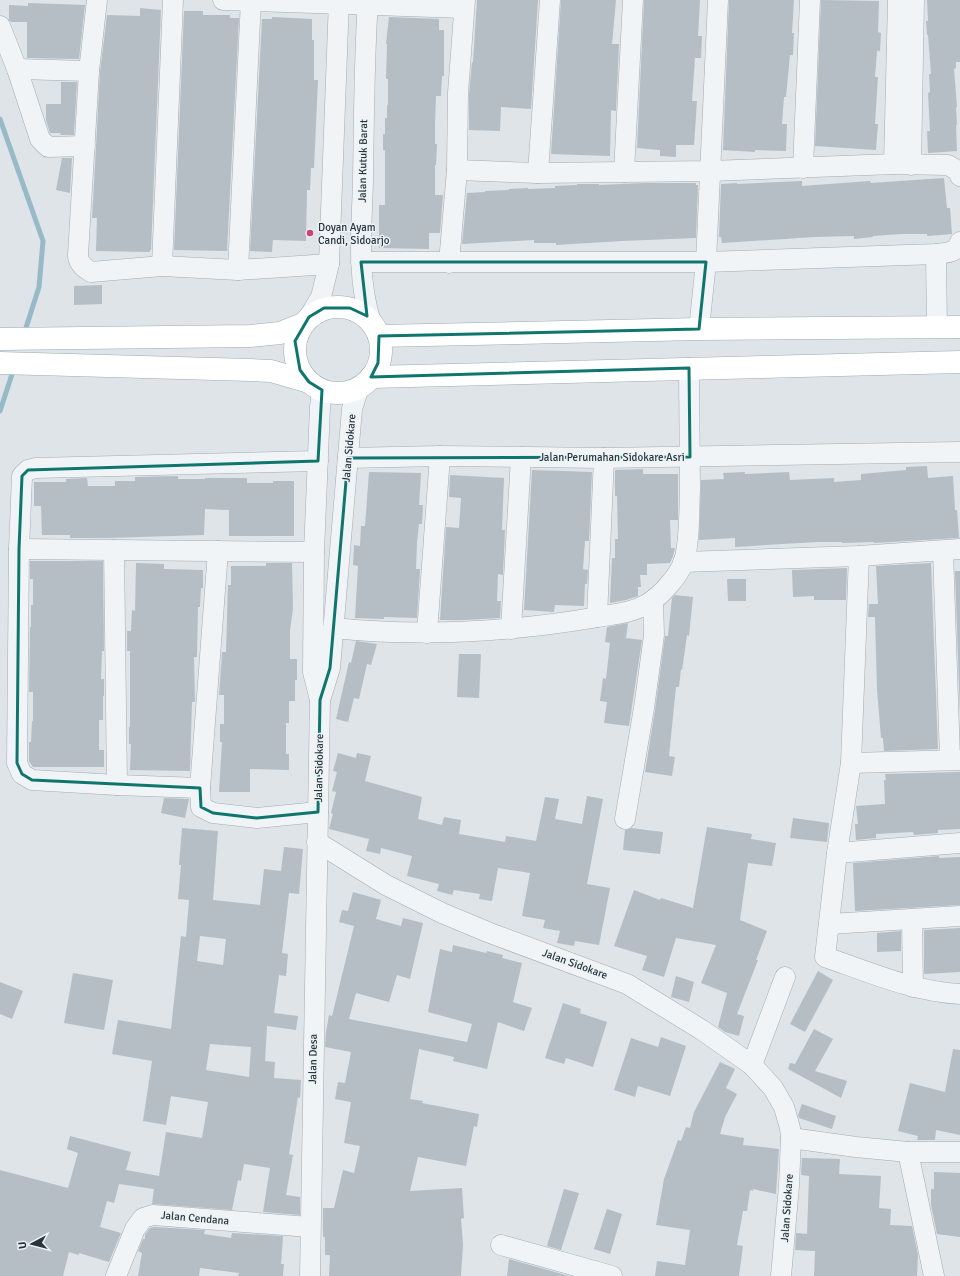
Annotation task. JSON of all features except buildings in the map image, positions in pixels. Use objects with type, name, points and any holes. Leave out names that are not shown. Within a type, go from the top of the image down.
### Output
[{"type":"main road","points":[[0,363],[271,371],[335,393],[347,392],[365,382],[378,363],[381,350],[375,329],[361,313],[350,308],[337,306],[324,308],[306,321],[280,333],[250,336],[66,337],[2,339]]},
{"type":"main road","points":[[306,321],[298,333],[295,341],[295,356],[300,370],[315,386]]},
{"type":"main road","points":[[375,329],[960,327]]},
{"type":"main road","points":[[365,382],[689,368],[960,362]]},
{"type":"street","points":[[97,0],[89,71],[78,260],[84,269],[91,272],[162,266],[238,270],[329,264]]},
{"type":"street","points":[[162,266],[173,0]]},
{"type":"street","points":[[223,0],[465,4],[458,93],[456,170],[449,263]]},
{"type":"street","points":[[538,173],[550,0]]},
{"type":"street","points":[[624,172],[633,0]]},
{"type":"street","points":[[699,329],[706,262],[718,0]]},
{"type":"street","points":[[803,168],[810,0]]},
{"type":"street","points":[[898,0],[906,29]]},
{"type":"street","points":[[902,165],[906,29],[914,0]]},
{"type":"street","points":[[238,270],[251,1]]},
{"type":"street","points":[[306,321],[321,297],[329,264],[339,2]]},
{"type":"street","name":"Jalan Kutuk Barat","points":[[368,3],[365,60],[361,262],[366,306],[375,329]]},
{"type":"street","points":[[0,26],[17,69],[40,139],[48,147],[85,146]]},
{"type":"street","points":[[17,69],[89,71]]},
{"type":"street","points":[[456,170],[538,173],[710,171],[948,165],[958,171],[960,176]]},
{"type":"street","points":[[361,262],[706,262],[936,254],[952,251],[959,246],[960,242]]},
{"type":"street","points":[[936,254],[937,327]]},
{"type":"street","points":[[689,368],[690,457],[960,452]]},
{"type":"street","name":"Jalan Sidokare","points":[[320,700],[330,668],[352,409],[365,382]]},
{"type":"street","name":"Jalan Sidokare","points":[[315,386],[320,408],[314,552],[314,672],[320,700],[317,842],[386,884],[442,912],[490,933],[627,984],[702,1030],[752,1065],[773,1088],[784,1107],[790,1128],[789,1186],[781,1276]]},
{"type":"street","points":[[427,633],[440,456]]},
{"type":"street","name":"Jalan Perumahan Sidokare Asri","points":[[333,628],[427,633],[511,629],[574,622],[634,611],[654,600],[668,586],[683,562],[686,548],[689,508],[690,457],[604,458],[440,456],[348,458]]},
{"type":"street","points":[[511,629],[521,456]]},
{"type":"street","points":[[597,617],[604,458]]},
{"type":"street","points":[[200,788],[32,780],[22,774],[17,763],[19,549],[22,476],[28,470],[36,468],[318,461]]},
{"type":"street","points":[[19,549],[314,552]]},
{"type":"street","points":[[114,550],[117,785]]},
{"type":"street","points":[[683,562],[859,556],[951,550],[955,759],[851,763]]},
{"type":"street","points":[[218,551],[200,788],[201,807],[213,813],[257,818],[318,812]]},
{"type":"street","points":[[859,556],[851,763],[837,853],[825,957],[913,986],[944,994],[960,994]]},
{"type":"street","points":[[625,819],[644,708],[653,642],[654,600]]},
{"type":"street","name":"Jalan Desa","points":[[310,1276],[317,842]]},
{"type":"street","points":[[837,853],[960,843]]},
{"type":"street","points":[[829,924],[960,916]]},
{"type":"street","points":[[912,919],[913,986]]},
{"type":"street","points":[[752,1065],[784,977]]},
{"type":"street","points":[[791,1138],[856,1147],[908,1152],[960,1152]]},
{"type":"street","points":[[908,1152],[934,1276]]},
{"type":"street","name":"Jalan Cendana","points":[[116,1276],[135,1229],[144,1218],[152,1214],[310,1227]]},
{"type":"street","points":[[501,1245],[612,1276]]},
{"type":"highlighted area","points":[[361,262],[706,262],[699,329],[379,336],[378,363],[371,377],[689,368],[690,457],[348,458],[330,668],[320,700],[318,812],[257,818],[213,813],[201,807],[200,788],[32,780],[22,774],[17,763],[19,549],[22,476],[28,470],[318,461],[322,390],[309,382],[300,370],[295,341],[309,317],[324,308],[350,308],[367,316]]},
{"type":"waterway","points":[[0,119],[43,241],[39,287],[24,334]]},
{"type":"waterway","points":[[0,411],[14,368]]},
{"type":"place","name":"Doyan Ayam Candi, Sidoarjo","points":[[310,233]]}]
